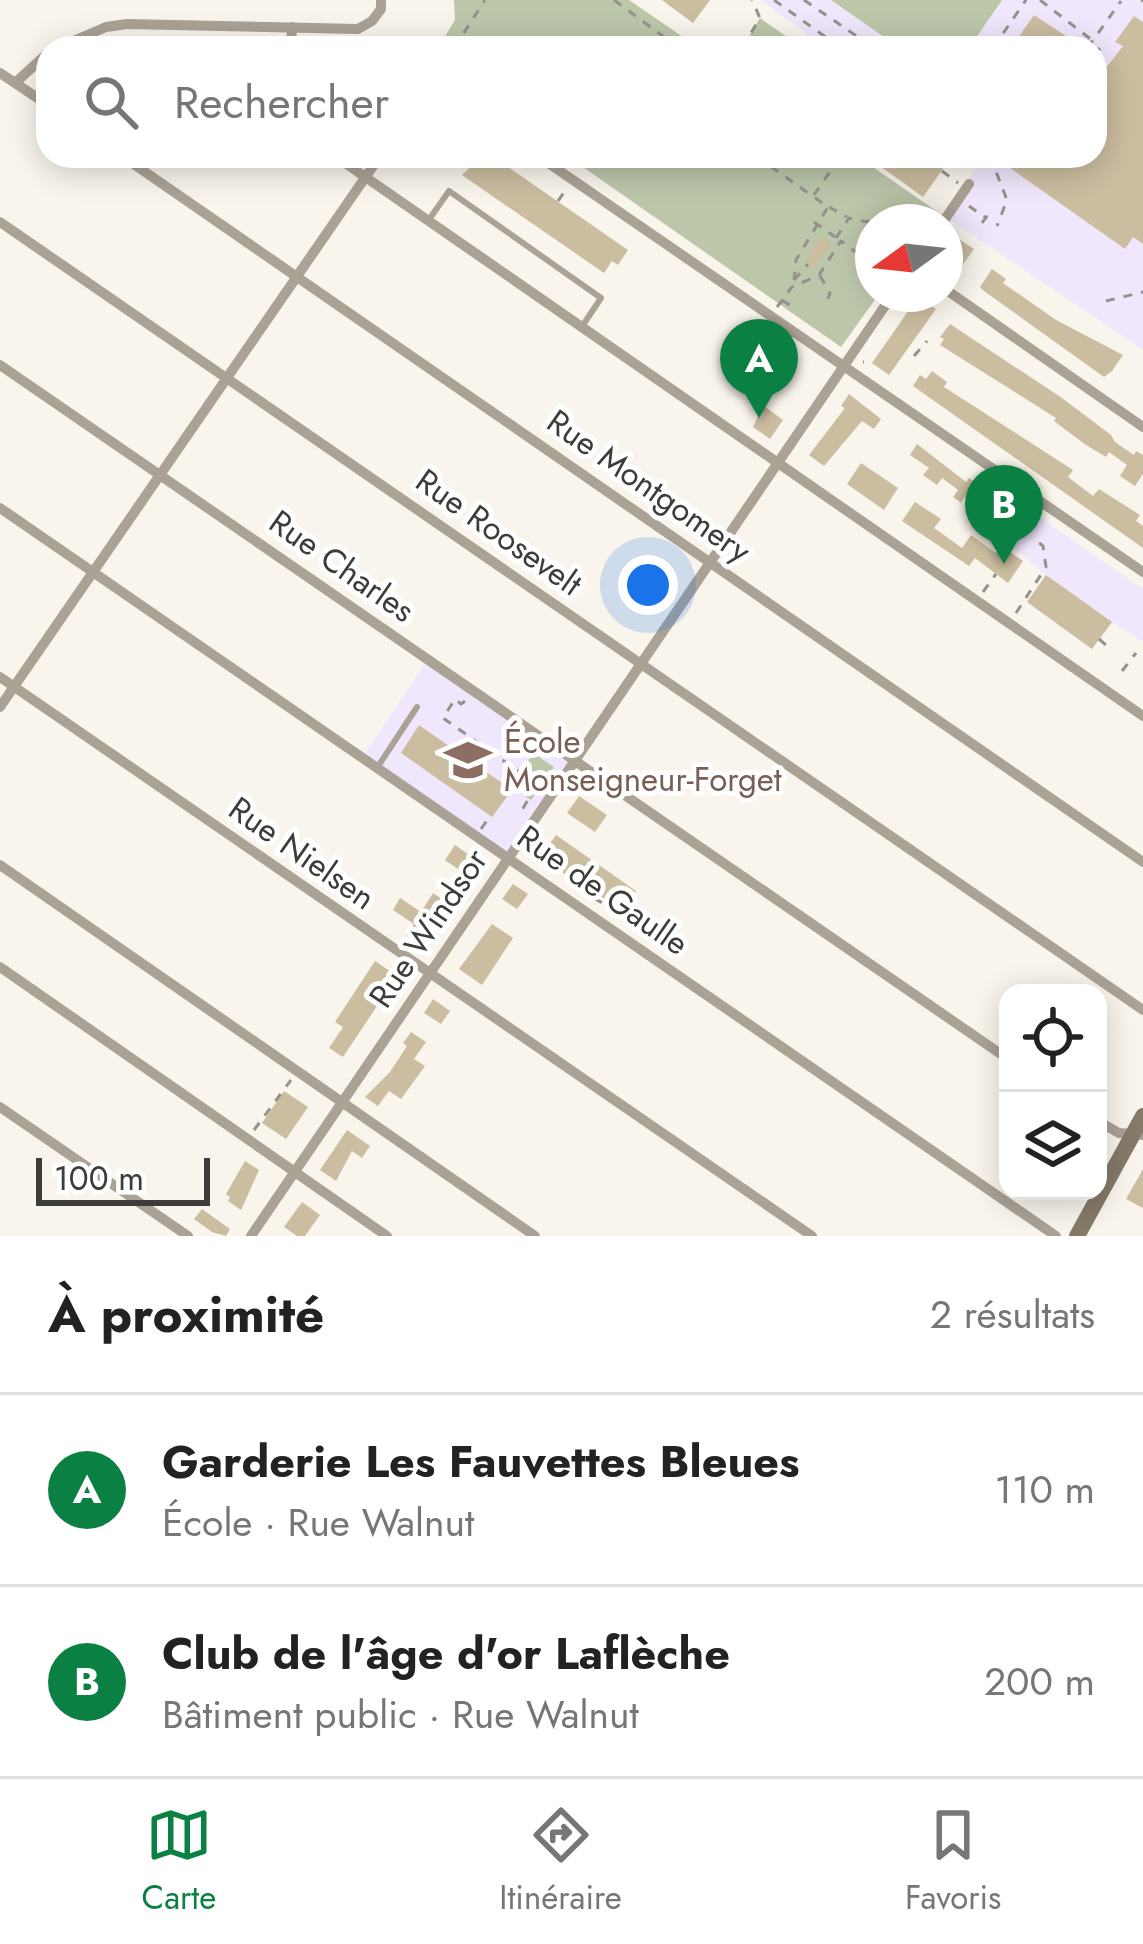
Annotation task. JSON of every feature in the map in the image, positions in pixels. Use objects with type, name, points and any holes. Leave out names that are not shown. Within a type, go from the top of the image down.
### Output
[{"type":"main road","points":[[1077,1236],[1138,1134],[1143,1116]]},
{"type":"street","points":[[85,36],[127,24],[358,29],[373,21],[381,0]]},
{"type":"street","points":[[292,27],[292,36]]},
{"type":"street","points":[[15,82],[36,64]]},
{"type":"street","points":[[0,73],[36,97]]},
{"type":"street","name":"Rue Montgomery","points":[[140,168],[1143,862]]},
{"type":"street","points":[[355,168],[1143,716]]},
{"type":"street","points":[[0,707],[371,168]]},
{"type":"street","points":[[556,168],[1143,572]]},
{"type":"street","points":[[956,204],[964,184]]},
{"type":"street","name":"Rue Roosevelt","points":[[0,223],[1143,1010]]},
{"type":"street","points":[[963,302],[1143,427]]},
{"type":"street","name":"Rue Windsor","points":[[251,1236],[880,312]]},
{"type":"street","name":"Rue Charles","points":[[0,365],[999,1053]]},
{"type":"street","name":"Rue de Gaulle","points":[[0,508],[1056,1236]]},
{"type":"street","name":"Rue Nielsen","points":[[0,676],[812,1236]]},
{"type":"street","points":[[0,865],[535,1236]]},
{"type":"street","points":[[0,968],[387,1236]]},
{"type":"street","points":[[0,1106],[188,1236]]},
{"type":"street","points":[[1107,1126],[1119,1133],[1138,1134]]},
{"type":"lane","points":[[428,221],[449,190],[601,298],[580,328]]},
{"type":"lane","points":[[377,768],[417,706]]},
{"type":"path","points":[[462,36],[485,0]]},
{"type":"path","points":[[614,0],[663,36]]},
{"type":"path","points":[[749,36],[760,18],[752,0]]},
{"type":"path","points":[[774,0],[824,36]]},
{"type":"path","points":[[804,0],[856,36]]},
{"type":"path","points":[[1040,0],[1083,36]]},
{"type":"path","points":[[1099,36],[1121,0]]},
{"type":"path","points":[[1001,36],[1024,1]]},
{"type":"path","points":[[773,168],[855,219]]},
{"type":"path","points":[[813,196],[833,168]]},
{"type":"path","points":[[995,168],[1007,200],[998,226]]},
{"type":"path","points":[[942,171],[964,184]]},
{"type":"path","points":[[558,201],[568,186]]},
{"type":"path","points":[[959,199],[985,220],[991,210]]},
{"type":"path","points":[[793,284],[796,260],[828,206]]},
{"type":"path","points":[[793,284],[819,275],[849,218]]},
{"type":"path","points":[[816,223],[855,252]]},
{"type":"path","points":[[770,315],[808,264]]},
{"type":"path","points":[[819,275],[830,292],[828,298]]},
{"type":"path","points":[[1106,301],[1143,292]]},
{"type":"path","points":[[782,300],[794,308]]},
{"type":"path","points":[[914,356],[927,341]]},
{"type":"path","points":[[1008,624],[1046,568],[1043,546],[1037,541]]},
{"type":"path","points":[[977,601],[996,574]]},
{"type":"path","points":[[1099,639],[1107,646]]},
{"type":"path","points":[[1122,671],[1136,652]]},
{"type":"path","points":[[475,692],[461,704],[454,699],[442,718],[521,773],[529,798],[524,814]]},
{"type":"path","points":[[476,836],[490,815]]},
{"type":"path","points":[[594,898],[640,925]]},
{"type":"path","points":[[248,1139],[292,1078]]},
{"type":"shaded area","points":[[760,0],[1143,0],[1143,350],[963,228],[963,204],[954,204],[975,168],[1107,168],[1107,36],[810,36]]},
{"type":"shaded area","points":[[1021,504],[1143,589],[1143,642],[1112,622],[1092,649],[1027,602],[1046,575],[999,535]]},
{"type":"shaded area","name":"École Monseigneur-Forget","points":[[428,659],[575,761],[508,858],[362,758]]},
{"type":"green space","points":[[454,0],[629,0],[682,36],[445,36],[455,20]]},
{"type":"green space","points":[[831,0],[1002,0],[977,36],[883,36]]},
{"type":"green space","points":[[760,18],[786,36],[749,36]]},
{"type":"green space","points":[[584,168],[874,168],[926,204],[855,204],[855,312],[866,312],[841,347]]},
{"type":"green space","points":[[533,753],[554,767],[531,800],[525,796],[521,773]]},
{"type":"building","points":[[662,0],[710,0],[693,23]]},
{"type":"building","points":[[1034,15],[1066,36],[1019,36]]},
{"type":"building","points":[[1134,16],[1143,22],[1143,244],[1133,237],[1125,249],[1010,168],[1107,168],[1107,67],[1123,46],[1115,42]]},
{"type":"building","points":[[469,168],[509,168],[628,250],[618,265],[612,261],[604,273],[462,175]]},
{"type":"building","points":[[883,168],[944,168],[923,197]]},
{"type":"building","points":[[823,237],[832,243],[814,268],[805,262]]},
{"type":"building","points":[[963,242],[974,249],[963,265]]},
{"type":"building","points":[[992,269],[1006,279],[1003,283],[1056,320],[1123,355],[1112,371],[1104,377],[984,291],[980,287]]},
{"type":"building","points":[[908,312],[934,312],[889,375],[872,363]]},
{"type":"building","points":[[950,324],[1062,398],[1134,455],[1136,451],[1143,455],[1143,474],[1135,486],[1120,476],[1127,465],[1109,452],[1106,457],[1086,445],[1056,418],[940,345]]},
{"type":"building","points":[[932,371],[947,382],[944,387],[1073,470],[1068,477],[1093,496],[1099,489],[1140,515],[1136,521],[1143,526],[1143,548],[913,386],[920,375],[926,379]]},
{"type":"building","points":[[849,394],[881,419],[874,429],[862,421],[824,466],[809,455],[845,408],[841,406]]},
{"type":"building","points":[[763,405],[783,420],[770,439],[753,427]]},
{"type":"building","points":[[917,444],[966,482],[969,478],[1012,508],[999,526],[986,517],[984,506],[966,494],[961,503],[953,497],[958,490],[942,478],[937,485],[923,475],[929,468],[910,455]]},
{"type":"building","points":[[861,463],[898,488],[884,510],[847,484]]},
{"type":"building","points":[[915,502],[941,519],[934,528],[962,548],[971,535],[996,553],[1001,546],[1023,561],[1008,583],[975,558],[969,566],[902,521]]},
{"type":"building","points":[[1046,575],[1112,622],[1092,649],[1027,602]]},
{"type":"building","points":[[419,725],[512,790],[492,817],[401,753]]},
{"type":"building","points":[[579,796],[607,815],[595,832],[567,813]]},
{"type":"building","points":[[556,835],[636,891],[623,909],[541,856]]},
{"type":"building","points":[[455,845],[478,861],[468,876],[445,860]]},
{"type":"building","points":[[513,884],[528,894],[517,909],[502,899]]},
{"type":"building","points":[[433,893],[448,903],[420,945],[406,935],[414,924],[393,910],[400,898],[421,912]]},
{"type":"building","points":[[492,924],[513,938],[482,985],[459,969]]},
{"type":"building","points":[[375,961],[397,976],[343,1057],[329,1048],[343,1027],[335,1022]]},
{"type":"building","points":[[433,999],[450,1011],[441,1024],[424,1013]]},
{"type":"building","points":[[411,1032],[426,1042],[414,1059],[425,1066],[401,1099],[389,1091],[378,1106],[365,1097],[390,1072]]},
{"type":"building","points":[[284,1091],[308,1107],[286,1139],[262,1123]]},
{"type":"building","points":[[347,1130],[370,1146],[362,1158],[352,1151],[336,1181],[320,1170]]},
{"type":"building","points":[[245,1161],[259,1170],[241,1210],[226,1194]]},
{"type":"building","points":[[1143,1169],[1143,1208],[1126,1199]]},
{"type":"building","points":[[302,1202],[320,1215],[305,1236],[297,1236],[284,1227]]},
{"type":"building","points":[[202,1209],[230,1229],[226,1236],[194,1219]]},
{"type":"place","name":"Garderie Les Fauvettes Bleues","points":[[759,418]]},
{"type":"place","name":"Club de l'âge d'or Laflèche","points":[[1004,564]]},
{"type":"place","name":"École Monseigneur-Forget","points":[[468,760]]}]
